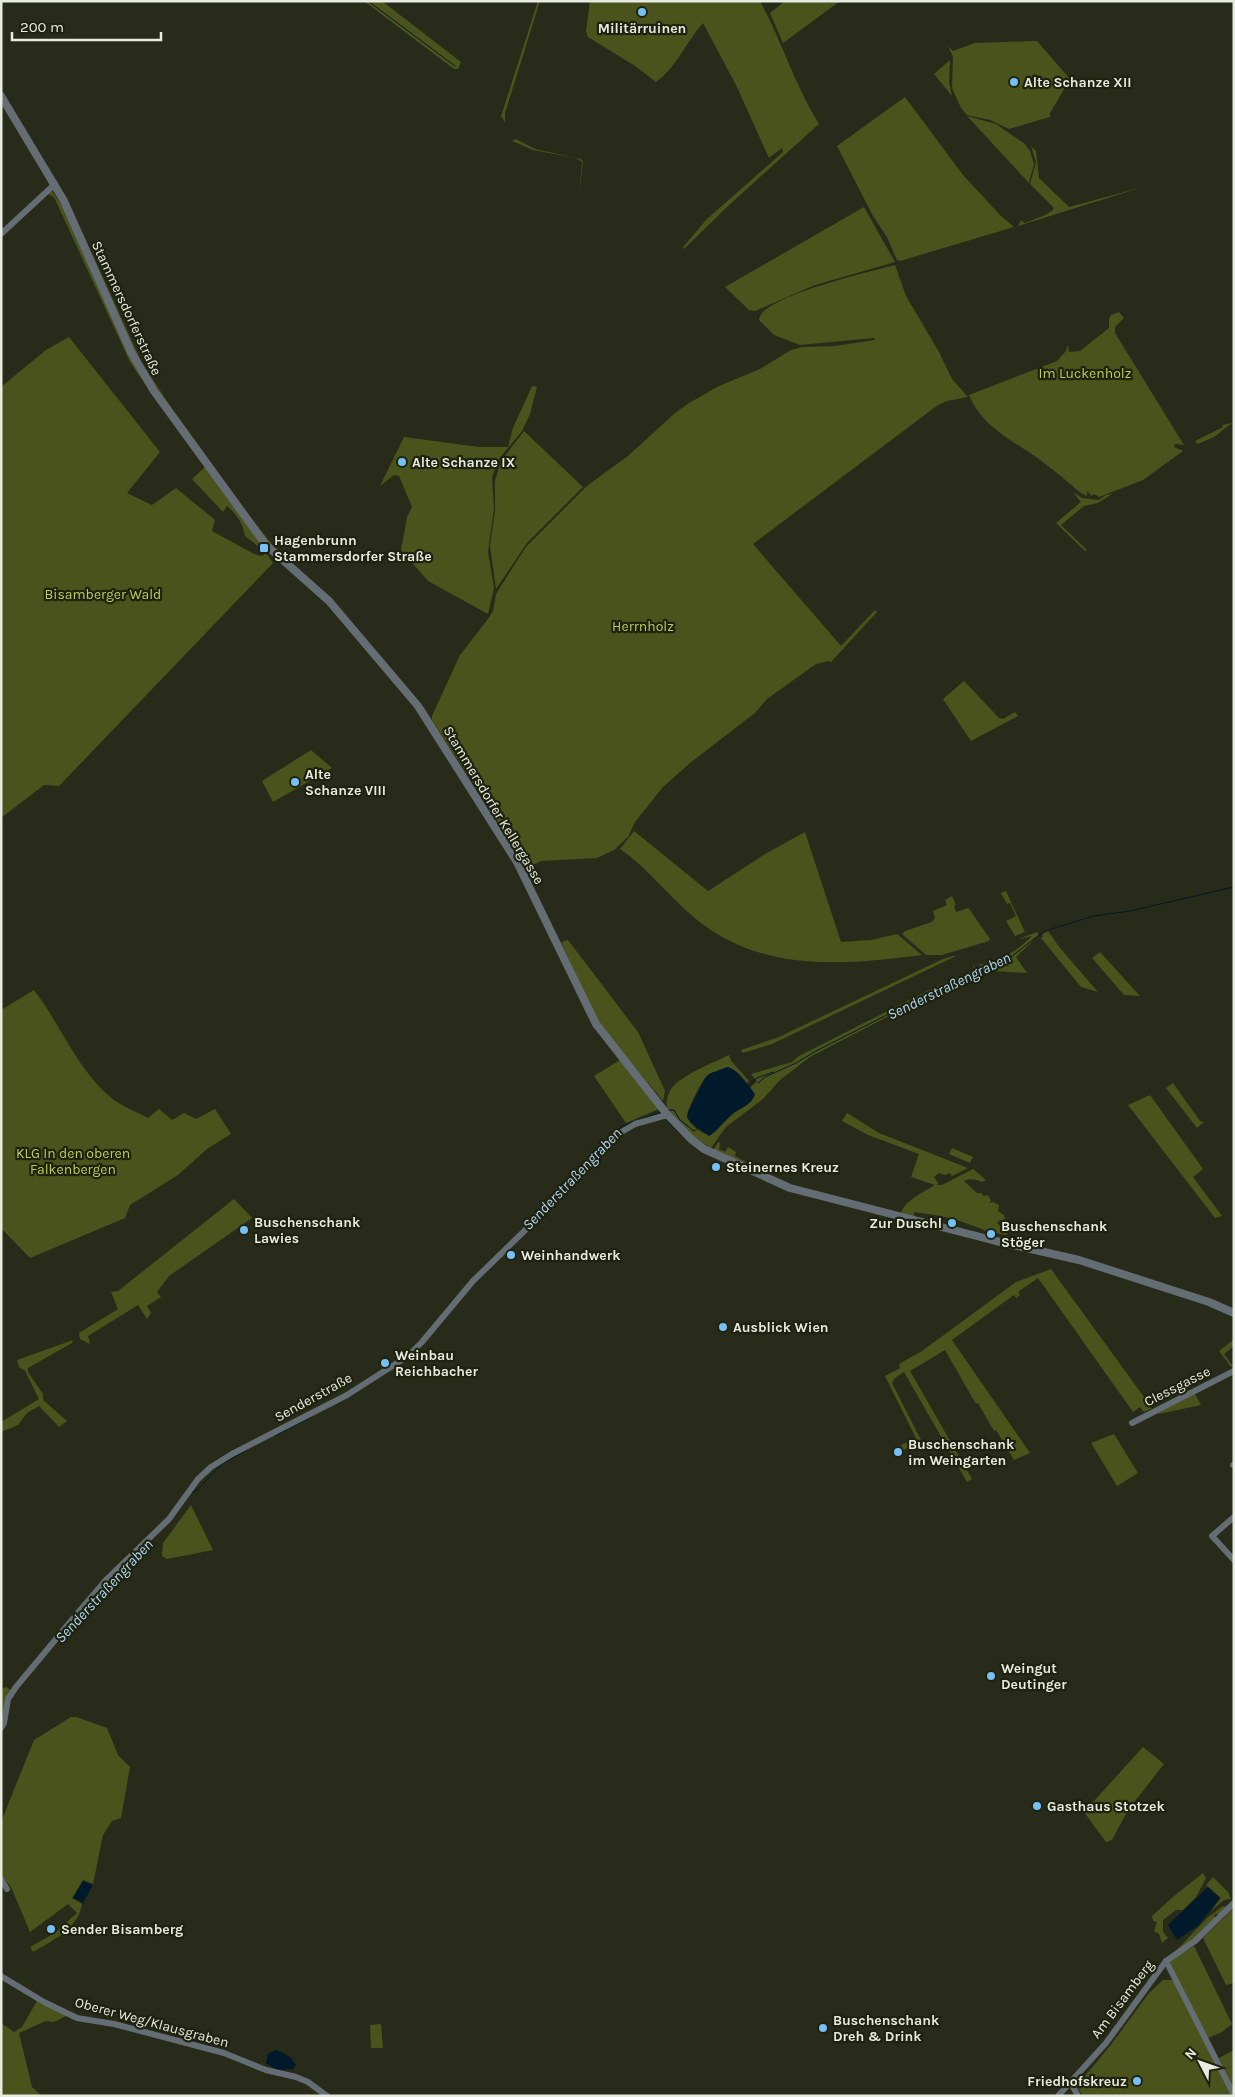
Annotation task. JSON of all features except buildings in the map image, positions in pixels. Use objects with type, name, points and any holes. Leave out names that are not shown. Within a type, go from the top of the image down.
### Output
[{"type":"street","name":"Stammersdorferstraße","points":[[1,96],[55,184],[131,352],[146,380],[256,532],[269,549],[286,564]]},
{"type":"street","points":[[1,234],[55,184]]},
{"type":"street","name":"Stammersdorfer Kellergasse","points":[[286,564],[329,601],[418,706],[517,862],[596,1024],[665,1112],[698,1146],[790,1188],[1004,1244],[1079,1260],[1201,1299],[1234,1313]]},
{"type":"street","name":"Senderstraße","points":[[1,1728],[4,1723],[8,1699],[16,1687],[106,1580],[169,1519],[198,1479],[232,1454],[347,1395],[408,1356],[422,1342],[466,1288],[552,1204],[615,1136],[635,1124],[665,1112]]},
{"type":"street","name":"Clessgasse","points":[[1132,1423],[1234,1371]]},
{"type":"street","points":[[1234,1517],[1212,1536],[1234,1560]]},
{"type":"street","points":[[1,1880],[7,1889]]},
{"type":"street","name":"Am Bisamberg","points":[[1058,2096],[1106,2043],[1166,1961],[1195,1942],[1234,1903]]},
{"type":"street","points":[[1166,1961],[1234,2094]]},
{"type":"street","name":"Oberer Weg/Klausgraben","points":[[1,1976],[44,2002],[77,2018],[114,2024],[224,2053],[266,2070],[296,2077],[308,2082],[326,2096]]},
{"type":"street","points":[[1071,2083],[1078,2096]]},
{"type":"green space","points":[[364,1],[382,1],[461,62],[458,69],[454,69]]},
{"type":"green space","points":[[538,1],[540,1],[505,113],[505,122],[501,116]]},
{"type":"green space","points":[[590,1],[760,1],[810,109],[819,124],[728,206],[684,249],[683,247],[707,219],[783,152],[782,148],[769,158],[737,87],[703,23],[676,62],[656,82],[635,66],[588,37],[586,31]]},
{"type":"green space","points":[[785,1],[840,1],[783,43],[770,13]]},
{"type":"green space","points":[[1037,41],[1070,79],[1050,113],[1050,117],[1009,129],[990,120],[967,115],[961,108],[952,88],[953,57],[948,46],[953,51],[975,43]]},
{"type":"green space","points":[[950,60],[949,82],[952,96],[934,74]]},
{"type":"green space","points":[[905,97],[963,175],[1001,216],[1014,227],[900,261],[897,260],[887,237],[873,216],[837,146]]},
{"type":"green space","points":[[967,116],[996,124],[1025,144],[1030,151],[1034,164],[1029,183]]},
{"type":"green space","points":[[516,139],[535,149],[581,159],[583,162],[579,194],[582,162],[576,158],[533,150],[512,141]]},
{"type":"green space","points":[[1031,146],[1036,151],[1039,178],[1069,207],[1143,187],[1018,226],[1021,220],[1025,223],[1053,210],[1053,207],[1030,184],[1036,162]]},
{"type":"green space","points":[[52,191],[63,207],[123,341],[263,545],[262,549],[245,536],[241,523],[227,506],[223,512],[192,479],[205,467],[130,362],[54,197],[48,194]]},
{"type":"green space","points":[[864,207],[895,262],[815,285],[755,311],[749,310],[725,287]]},
{"type":"green space","points":[[71,208],[142,363],[245,510],[278,552],[257,530],[139,363]]},
{"type":"green space","name":"Herrnholz","points":[[895,265],[906,296],[939,352],[952,379],[968,397],[947,401],[938,405],[753,544],[841,646],[875,610],[877,612],[831,662],[816,664],[767,699],[755,713],[690,763],[663,787],[635,822],[628,837],[614,850],[597,858],[541,861],[531,866],[526,865],[432,720],[432,716],[460,655],[493,611],[496,594],[526,547],[588,485],[628,456],[675,413],[689,403],[719,386],[760,369],[791,350],[803,347],[835,346],[875,340],[874,338],[800,345],[774,335],[759,320],[764,311],[796,294]]},
{"type":"green space","name":"Im Luckenholz","points":[[1119,312],[1124,318],[1115,327],[1115,333],[1184,445],[1175,444],[1174,447],[1183,451],[1143,480],[1099,497],[1094,494],[1092,496],[1087,491],[1087,496],[998,431],[981,415],[969,395],[1057,361],[1066,351],[1068,345],[1069,352],[1080,351],[1109,328],[1111,315]]},
{"type":"green space","name":"Bisamberger Wald","points":[[69,337],[160,452],[127,493],[152,505],[176,488],[215,520],[212,531],[254,554],[262,556],[266,553],[273,563],[59,786],[44,785],[1,818],[1,387],[46,350]]},
{"type":"green space","points":[[532,386],[537,387],[530,414],[522,431],[499,459],[492,477],[494,509],[488,552],[494,588],[488,614],[428,581],[401,550],[407,517],[412,507],[399,476],[394,475],[380,486],[404,437],[479,447],[508,447],[513,428]]},
{"type":"green space","points":[[1232,423],[1214,437],[1198,444],[1195,441],[1223,427],[1222,425]]},
{"type":"green space","points":[[524,431],[583,487],[527,543],[496,589],[490,546],[495,511],[495,481],[501,461]]},
{"type":"green space","points":[[1073,492],[1082,498],[1099,500],[1106,495],[1112,494],[1098,503],[1084,506],[1061,525],[1087,550],[1085,551],[1056,523],[1081,502]]},
{"type":"green space","points":[[964,681],[999,718],[1003,719],[1015,712],[1018,716],[971,741],[943,699]]},
{"type":"green space","points":[[311,750],[332,768],[273,802],[262,781]]},
{"type":"green space","points":[[634,831],[708,891],[765,854],[805,832],[841,942],[871,940],[897,934],[922,955],[863,961],[804,961],[776,957],[748,949],[721,936],[696,919],[640,865],[620,849]]},
{"type":"green space","points":[[1006,891],[1025,932],[1015,936],[1006,921],[1016,916],[1010,903],[1007,904],[1001,893]]},
{"type":"green space","points":[[952,896],[956,905],[954,906],[956,912],[968,908],[990,939],[989,941],[942,955],[926,955],[902,934],[905,931],[932,922],[935,918],[933,911],[947,905],[945,900]]},
{"type":"green space","points":[[1048,931],[1098,992],[1081,987],[1041,938],[1042,934]]},
{"type":"green space","points":[[1037,932],[1039,935],[1016,957],[1027,973],[990,971],[978,965],[1008,955],[1032,936],[1021,938]]},
{"type":"green space","points":[[568,940],[638,1032],[665,1091],[663,1101],[596,1018],[561,942]]},
{"type":"green space","points":[[1100,952],[1140,996],[1124,995],[1092,958]]},
{"type":"green space","points":[[956,956],[772,1044],[743,1053],[741,1050],[779,1037],[943,959]]},
{"type":"green space","points":[[974,966],[983,971],[912,1004],[810,1057],[780,1080],[763,1099],[726,1127],[711,1148],[693,1136],[667,1108],[669,1094],[676,1084],[690,1074],[729,1055],[732,1062],[749,1081],[746,1084],[739,1074],[714,1072],[710,1074],[698,1089],[688,1112],[687,1117],[694,1126],[700,1131],[711,1135],[753,1098],[755,1094],[750,1088],[757,1081],[751,1074],[792,1062],[799,1056],[927,991],[976,969]]},
{"type":"green space","name":"KLG In den oberen Falkenbergen","points":[[34,990],[90,1076],[114,1100],[148,1118],[159,1109],[172,1120],[184,1113],[196,1119],[215,1109],[231,1134],[207,1149],[178,1175],[130,1205],[125,1218],[30,1258],[1,1228],[1,1010]]},
{"type":"green space","points":[[620,1060],[659,1109],[626,1123],[594,1076]]},
{"type":"green space","points":[[1173,1083],[1200,1121],[1204,1122],[1197,1128],[1166,1088]]},
{"type":"green space","points":[[1150,1095],[1203,1169],[1193,1177],[1222,1216],[1215,1218],[1128,1105]]},
{"type":"green space","points":[[847,1113],[879,1133],[968,1168],[952,1176],[950,1173],[945,1175],[939,1173],[934,1177],[938,1183],[937,1185],[942,1185],[973,1169],[986,1180],[982,1182],[968,1179],[964,1181],[977,1193],[981,1193],[984,1196],[988,1195],[991,1201],[988,1203],[993,1202],[999,1205],[998,1211],[1004,1215],[1005,1219],[997,1223],[1007,1235],[941,1216],[914,1212],[914,1217],[900,1215],[910,1201],[935,1185],[911,1177],[919,1154],[868,1135],[842,1121]]},
{"type":"green space","points":[[718,1142],[720,1143],[719,1149],[725,1152],[728,1147],[736,1152],[735,1156],[746,1162],[745,1165],[713,1151]]},
{"type":"green space","points":[[952,1148],[973,1157],[970,1163],[949,1154]]},
{"type":"green space","points":[[234,1199],[252,1218],[169,1276],[157,1292],[161,1297],[147,1306],[151,1313],[147,1319],[138,1305],[88,1336],[90,1344],[80,1339],[79,1333],[118,1309],[111,1292],[118,1291]]},
{"type":"green space","points":[[1051,1269],[1152,1408],[1144,1412],[1140,1407],[1133,1412],[1038,1278],[1018,1292],[1020,1295],[1016,1298],[1014,1295],[952,1340],[1030,1453],[1014,1460],[978,1403],[976,1404],[945,1350],[910,1371],[972,1479],[967,1482],[904,1372],[895,1378],[892,1383],[922,1442],[903,1450],[901,1445],[916,1438],[885,1376],[900,1368],[899,1364],[922,1351],[1016,1282]]},
{"type":"green space","points":[[73,1340],[72,1343],[28,1368],[28,1372],[43,1394],[43,1400],[67,1421],[59,1427],[39,1406],[27,1413],[18,1425],[1,1432],[1,1422],[39,1399],[25,1371],[19,1367],[17,1360]]},
{"type":"green space","points":[[1233,1340],[1234,1346],[1224,1354],[1233,1366],[1231,1367],[1219,1351]]},
{"type":"green space","points":[[1195,1394],[1201,1405],[1158,1413]]},
{"type":"green space","points":[[1114,1434],[1138,1473],[1117,1486],[1091,1443]]},
{"type":"green space","points":[[191,1505],[213,1550],[167,1559],[162,1556],[163,1543]]},
{"type":"green space","points":[[6,1687],[11,1690],[1,1723],[1,1689]]},
{"type":"green space","points":[[71,1717],[107,1728],[118,1755],[130,1767],[121,1818],[112,1821],[103,1835],[93,1884],[83,1880],[72,1898],[82,1904],[80,1913],[64,1933],[33,1952],[30,1947],[55,1933],[77,1913],[68,1904],[30,1932],[11,1887],[1,1875],[1,1822],[34,1740]]},
{"type":"green space","points":[[1143,1747],[1164,1764],[1128,1810],[1112,1840],[1106,1842],[1084,1812]]},
{"type":"green space","points":[[1203,1873],[1206,1878],[1196,1897],[1183,1910],[1176,1910],[1163,1920],[1163,1932],[1168,1938],[1162,1943],[1159,1934],[1154,1931],[1157,1922],[1153,1921],[1152,1916]]},
{"type":"green space","points":[[1213,1877],[1228,1892],[1231,1899],[1224,1900],[1211,1911],[1221,1898],[1206,1885]]},
{"type":"green space","points":[[1225,1906],[1224,1911],[1215,1914],[1214,1920],[1191,1943],[1173,1954],[1207,1918]]},
{"type":"green space","points":[[1234,1908],[1234,1983],[1226,1985],[1203,1938]]},
{"type":"green space","points":[[1194,1946],[1232,2024],[1222,2032],[1208,2038],[1169,1961]]},
{"type":"green space","points":[[1163,1980],[1173,1980],[1232,2096],[1083,2096],[1078,2088],[1079,2083],[1110,2046],[1149,1993]]},
{"type":"green space","points":[[37,2001],[68,2015],[54,2022],[46,2021],[19,2033],[32,2087],[42,2096],[1,2096],[1,2023],[14,2032],[22,2027]]},
{"type":"green space","points":[[381,2024],[383,2048],[371,2048],[370,2025]]},
{"type":"green space","points":[[1234,2050],[1234,2089],[1219,2058]]},
{"type":"water","points":[[727,1067],[739,1074],[755,1094],[749,1104],[732,1114],[709,1136],[691,1123],[687,1117],[688,1112],[705,1078],[709,1074]]},
{"type":"water","points":[[83,1881],[93,1885],[83,1903],[73,1898]]},
{"type":"water","points":[[1208,1887],[1220,1898],[1199,1925],[1177,1940],[1168,1925]]},
{"type":"water","points":[[276,2050],[292,2059],[296,2065],[293,2069],[277,2070],[266,2063],[268,2054]]},
{"type":"waterway","points":[[368,1],[455,66]]},
{"type":"waterway","name":"Senderstraßengraben","points":[[758,1083],[765,1077],[796,1063],[930,993],[988,965],[1011,957],[1048,930],[1094,916],[1130,911],[1234,887]]},
{"type":"waterway","name":"Senderstraßengraben","points":[[748,1086],[757,1078],[773,1072]]},
{"type":"waterway","name":"Senderstraßengraben","points":[[668,1110],[674,1110],[680,1120],[694,1131],[698,1128]]},
{"type":"waterway","name":"Senderstraßengraben","points":[[588,1161],[622,1126],[661,1112]]},
{"type":"waterway","points":[[667,1121],[684,1137]]},
{"type":"waterway","name":"Senderstraßengraben","points":[[525,1226],[565,1186]]},
{"type":"waterway","name":"Senderstraßengraben","points":[[275,1436],[311,1417]]},
{"type":"waterway","name":"Senderstraßengraben","points":[[192,1493],[222,1464],[247,1450]]},
{"type":"place","name":"Militärruinen","points":[[642,12]]},
{"type":"place","name":"Alte Schanze XII","points":[[1014,82]]},
{"type":"place","name":"Alte Schanze IX","points":[[402,462]]},
{"type":"place","name":"Hagenbrunn Stammersdorfer Straße","points":[[264,548]]},
{"type":"place","name":"Alte Schanze VIII","points":[[295,782]]},
{"type":"place","name":"Steinernes Kreuz","points":[[716,1167]]},
{"type":"place","name":"Zur Duschl","points":[[952,1223]]},
{"type":"place","name":"Buschenschank Lawies","points":[[244,1230]]},
{"type":"place","name":"Buschenschank Stöger","points":[[991,1234]]},
{"type":"place","name":"Weinhandwerk","points":[[511,1255]]},
{"type":"place","name":"Ausblick Wien","points":[[723,1327]]},
{"type":"place","name":"Weinbau Reichbacher","points":[[385,1363]]},
{"type":"place","name":"Buschenschank im Weingarten","points":[[898,1452]]},
{"type":"place","name":"Weingut Deutinger","points":[[991,1676]]},
{"type":"place","name":"Gasthaus Stotzek","points":[[1037,1806]]},
{"type":"place","name":"Sender Bisamberg","points":[[51,1929]]},
{"type":"place","name":"Buschenschank Dreh & Drink","points":[[823,2028]]},
{"type":"place","name":"Friedhofskreuz","points":[[1137,2081]]}]
